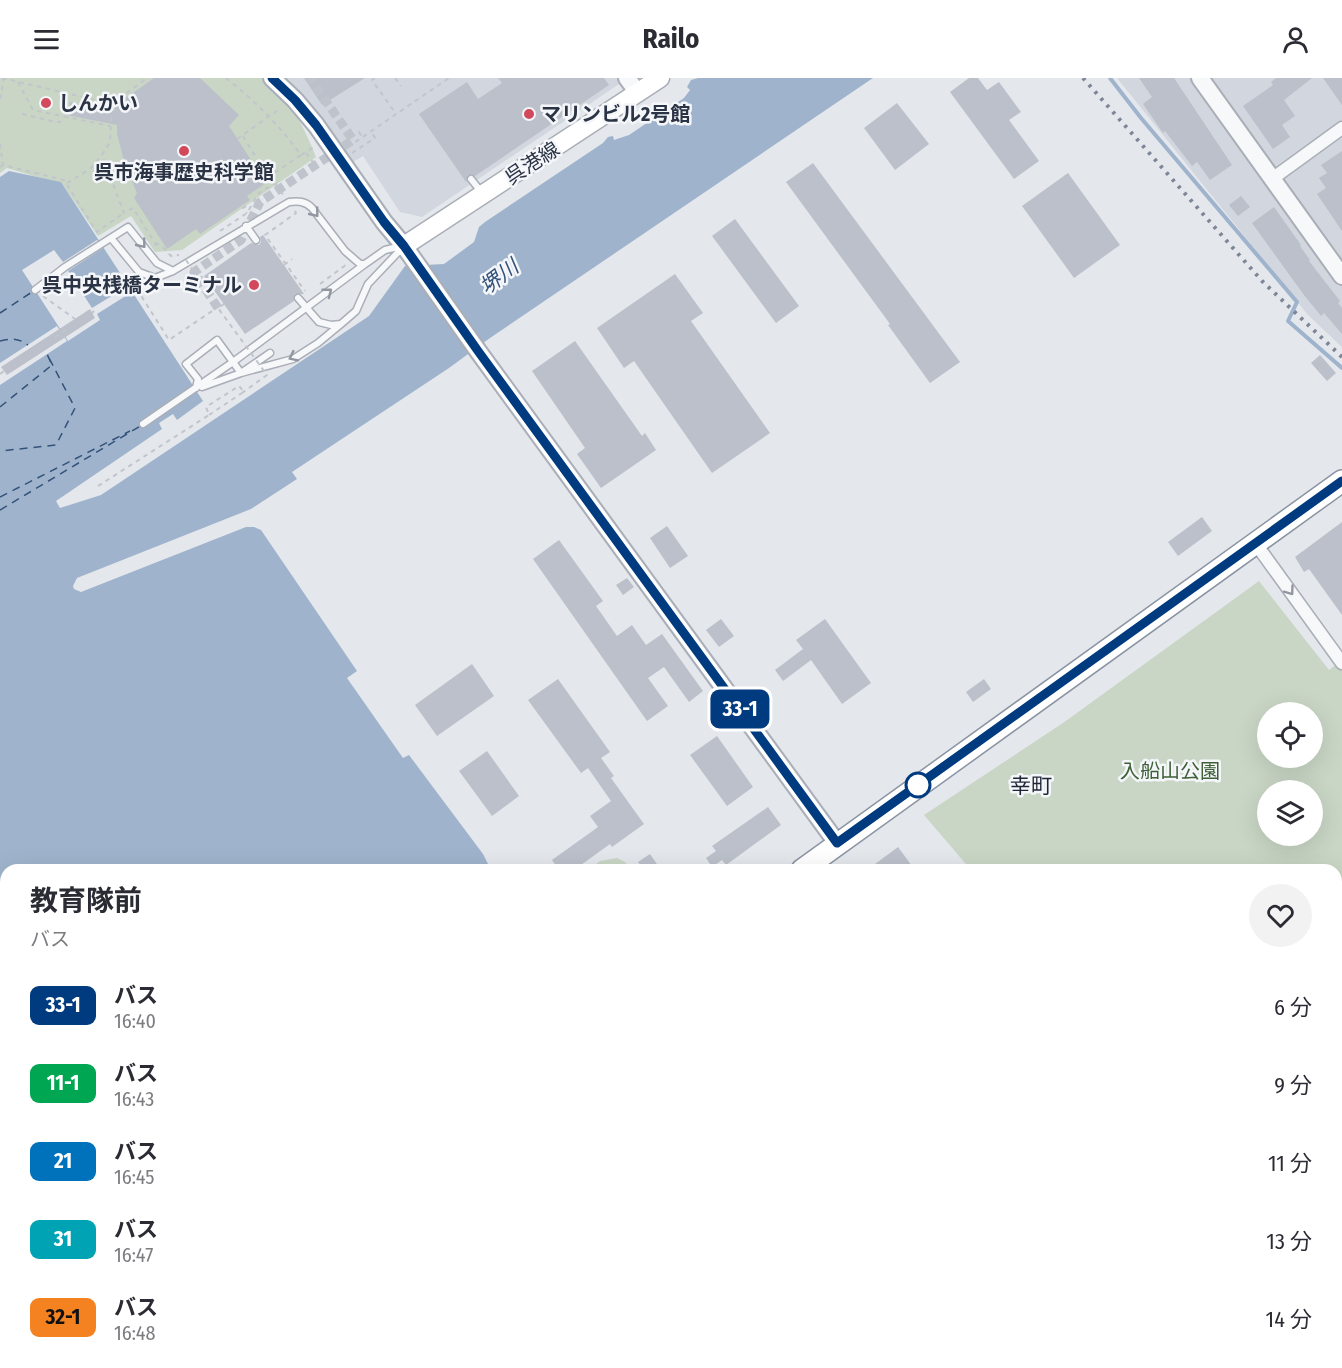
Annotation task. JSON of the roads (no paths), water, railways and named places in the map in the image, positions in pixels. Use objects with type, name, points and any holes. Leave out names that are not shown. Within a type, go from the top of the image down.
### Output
[{"type":"highway","points":[[810,864],[1342,481]]},
{"type":"main road","name":"呉港線","points":[[404,246],[660,78]]},
{"type":"street","points":[[272,78],[316,125],[384,222],[404,246],[837,843]]},
{"type":"street","points":[[627,78],[638,93]]},
{"type":"street","points":[[1200,78],[1342,276]]},
{"type":"street","points":[[1272,179],[1342,128]]},
{"type":"street","points":[[1256,544],[1342,663]]},
{"type":"lane","points":[[471,179],[483,195]]},
{"type":"lane","points":[[111,237],[139,272],[155,278],[173,271],[289,202],[307,203],[352,260],[365,264]]},
{"type":"lane","points":[[246,226],[256,240]]},
{"type":"lane","points":[[35,290],[65,267],[128,227],[157,263],[173,271]]},
{"type":"lane","points":[[143,424],[196,389],[385,250],[404,246]]},
{"type":"lane","points":[[196,389],[241,373],[293,359],[318,343],[356,311],[368,284],[404,246]]},
{"type":"lane","points":[[298,298],[319,322]]},
{"type":"lane","points":[[310,323],[341,324]]},
{"type":"lane","points":[[196,389],[198,379],[186,364],[217,340],[241,373]]},
{"type":"lane","points":[[241,373],[270,353]]},
{"type":"water","name":"堺川","points":[[698,78],[873,78],[449,368],[292,472],[297,479],[251,509],[77,578],[73,586],[81,592],[246,527],[261,530],[357,671],[347,678],[403,758],[409,755],[483,854],[488,864],[0,864],[0,177],[9,171],[61,182],[203,401],[177,420],[173,414],[159,423],[162,429],[56,501],[60,508],[101,495],[369,316],[405,266],[444,264],[474,242],[479,227],[485,222],[603,143],[608,137],[613,136],[614,140],[629,135],[684,98],[690,90],[687,87],[691,80]]},
{"type":"waterway","points":[[1110,78],[1141,118],[1297,302],[1288,321],[1342,368]]},
{"type":"tunnel","points":[[218,308],[194,272],[241,240],[260,202],[353,140],[310,78]]},
{"type":"railway","points":[[1083,78],[1263,282],[1342,357]]},
{"type":"place","name":"しんかい","points":[[46,103]]},
{"type":"place","name":"マリンビル2号館","points":[[529,114]]},
{"type":"place","name":"呉市海事歴史科学館","points":[[184,151]]},
{"type":"place","name":"呉中央桟橋ターミナル","points":[[254,285]]},
{"type":"district","name":"幸町","points":[[1031,786]]},
{"type":"park label","name":"入船山公園","points":[[1170,771]]}]
